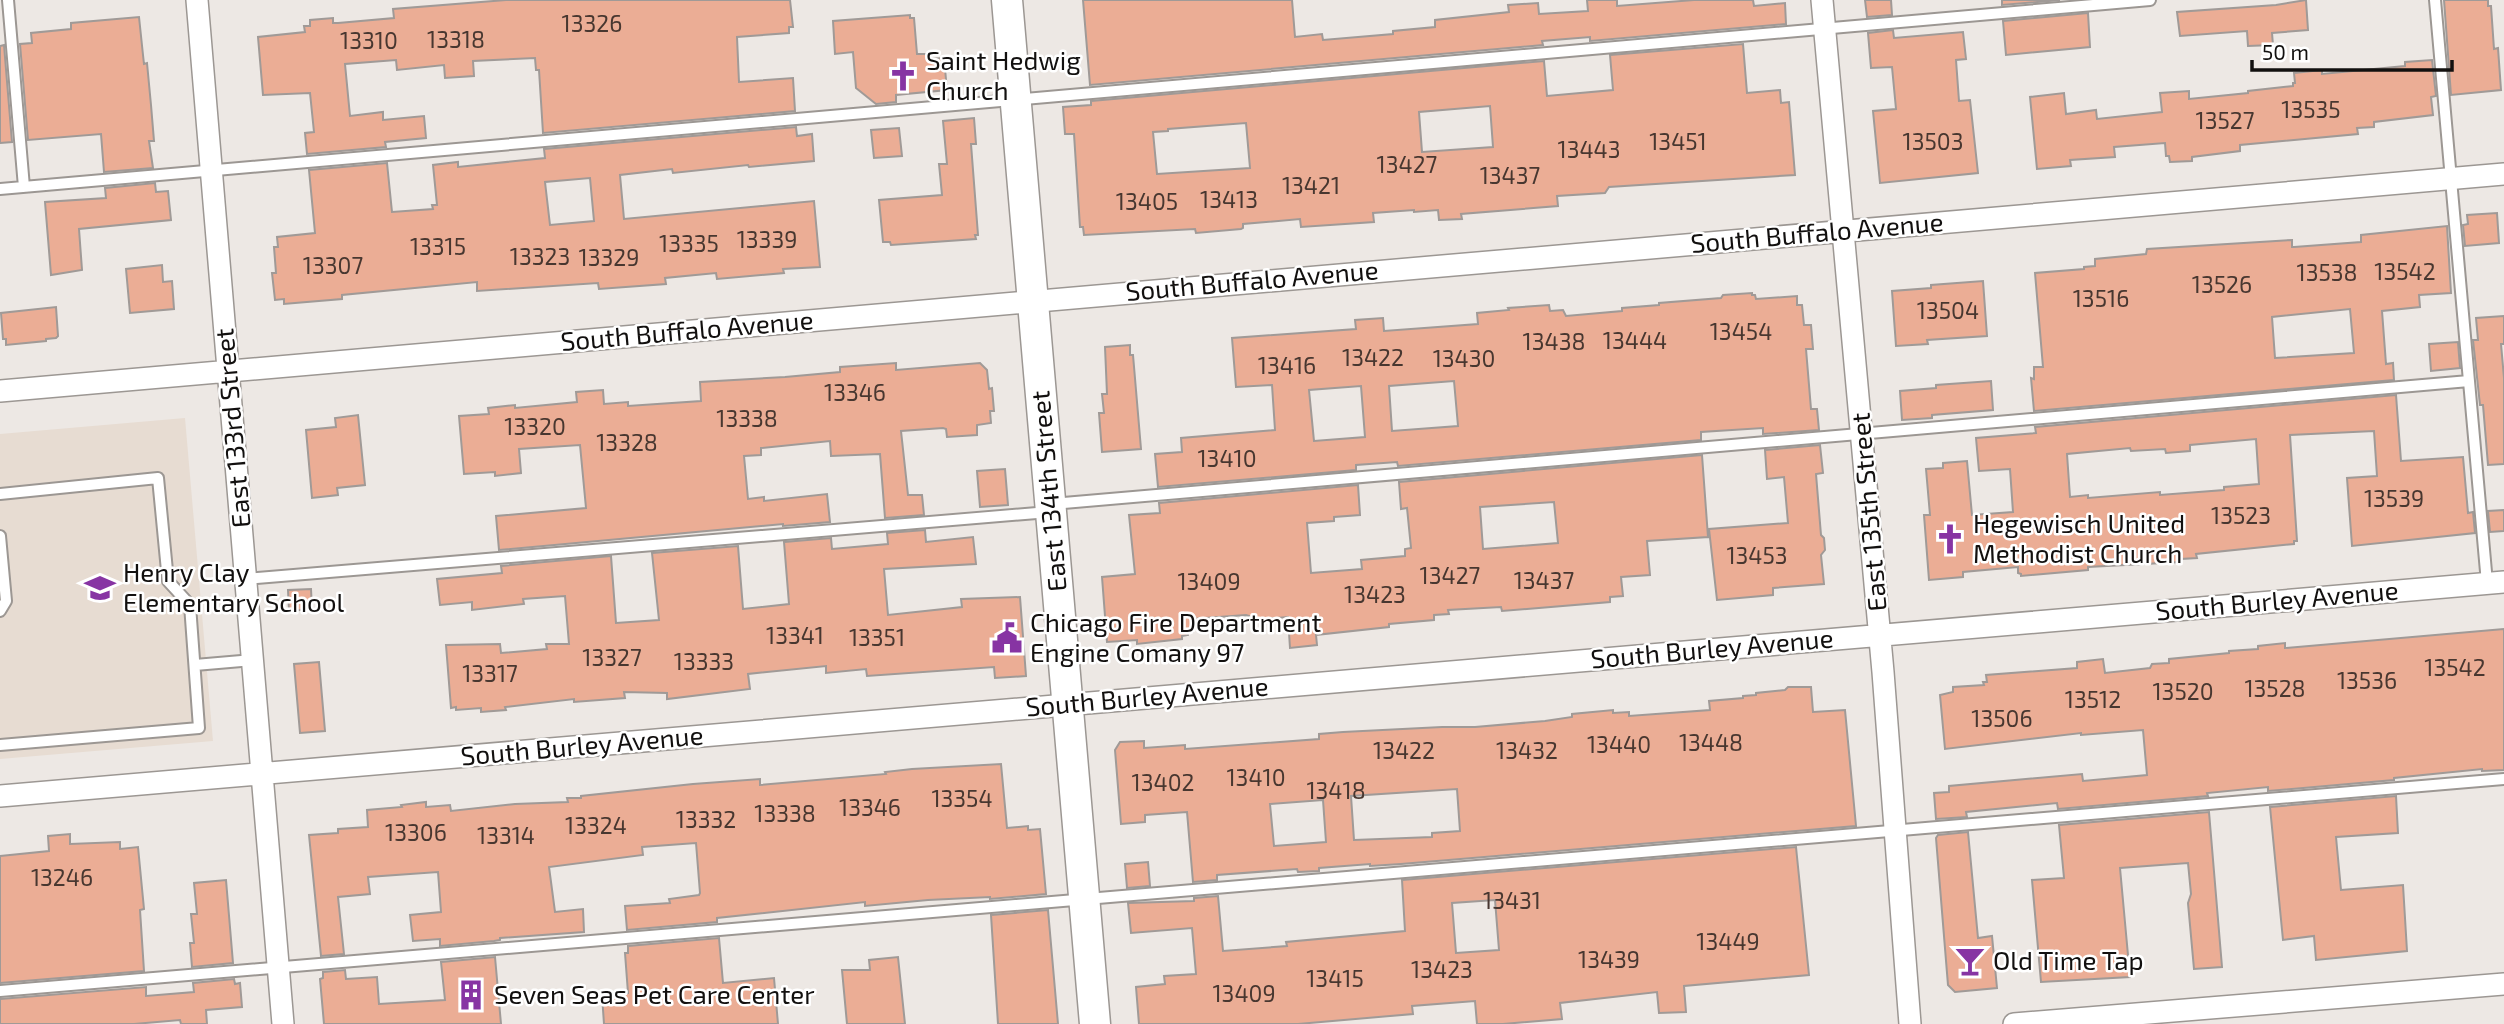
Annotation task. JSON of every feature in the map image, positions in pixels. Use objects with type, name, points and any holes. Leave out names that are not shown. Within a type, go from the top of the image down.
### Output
[{"type":"street","name":"East 133rd Street","points":[[197,0],[283,1024]]},
{"type":"street","name":"East 134th Street","points":[[1007,0],[1095,1024]]},
{"type":"street","name":"East 135th Street","points":[[1822,0],[1862,434],[1910,1024]]},
{"type":"street","name":"South Buffalo Avenue","points":[[0,391],[2504,174]]},
{"type":"street","name":"South Burley Avenue","points":[[0,796],[2495,582]]},
{"type":"street","points":[[2014,1024],[2504,984]]},
{"type":"lane","points":[[8,0],[24,187]]},
{"type":"lane","points":[[0,189],[2150,0]]},
{"type":"lane","points":[[2435,0],[2469,381],[2495,582]]},
{"type":"lane","points":[[246,579],[2469,381]]},
{"type":"lane","points":[[0,494],[158,478],[169,581],[190,604],[199,727],[0,745]]},
{"type":"lane","points":[[0,536],[6,601],[0,611]]},
{"type":"lane","points":[[195,665],[253,660]]},
{"type":"lane","points":[[0,991],[2504,779]]},
{"type":"shaded area","name":"Henry Clay Elementary School","points":[[185,418],[213,741],[0,759],[0,434]]},
{"type":"building","points":[[506,0],[790,0],[793,27],[789,27],[789,33],[737,37],[739,82],[793,78],[795,111],[543,133],[539,70],[536,70],[535,58],[473,61],[474,76],[445,78],[444,65],[397,70],[396,60],[345,64],[350,116],[383,112],[383,120],[424,116],[426,138],[385,142],[386,147],[307,154],[305,133],[314,132],[310,93],[263,95],[258,37],[305,32],[304,26],[310,26],[310,20],[333,18],[333,23],[338,23],[394,18],[393,9]]},
{"type":"building","points":[[1083,0],[1292,0],[1295,37],[1322,34],[1323,40],[1393,34],[1393,31],[1435,27],[1435,20],[1509,12],[1508,5],[1538,3],[1539,14],[1588,11],[1587,0],[1617,0],[1617,6],[1694,0],[1753,0],[1754,6],[1785,3],[1786,24],[1590,41],[1590,37],[1542,41],[1543,45],[1090,85]]},
{"type":"building","points":[[1865,0],[1891,0],[1892,15],[1867,17]]},
{"type":"building","points":[[2002,0],[2060,0],[2002,5]]},
{"type":"building","points":[[2306,0],[2308,30],[2272,33],[2273,45],[2248,46],[2247,31],[2180,36],[2177,12],[2276,5]]},
{"type":"building","points":[[2444,0],[2488,0],[2488,6],[2491,6],[2494,49],[2498,48],[2501,90],[2451,95]]},
{"type":"building","points":[[2088,13],[2090,47],[2006,55],[2003,21]]},
{"type":"building","points":[[910,15],[910,18],[914,18],[917,54],[927,54],[927,59],[944,58],[947,90],[896,95],[896,102],[876,104],[856,88],[853,52],[835,54],[833,21]]},
{"type":"building","points":[[139,17],[151,105],[154,141],[149,141],[153,168],[104,172],[101,134],[28,140],[20,44],[32,43],[31,33],[71,29],[71,23]]},
{"type":"building","points":[[1893,30],[1894,38],[1963,32],[1966,59],[1956,60],[1959,101],[1970,100],[1978,173],[1880,183],[1873,111],[1896,109],[1892,67],[1871,68],[1868,33]]},
{"type":"building","points":[[1743,44],[1747,93],[1780,90],[1781,103],[1789,102],[1795,175],[1609,187],[1605,193],[1557,196],[1558,206],[1461,214],[1462,219],[1439,220],[1438,210],[1414,210],[1373,213],[1374,222],[1301,227],[1300,219],[1243,224],[1241,229],[1196,233],[1195,229],[1084,235],[1083,227],[1080,227],[1074,134],[1065,134],[1063,107],[1091,105],[1091,101],[1544,61],[1547,96],[1613,90],[1610,55]],"holes":[[[1490,106],[1493,147],[1422,152],[1419,112]],[[1246,123],[1250,168],[1157,174],[1153,132]]]},
{"type":"building","points":[[4,45],[12,142],[0,143],[0,46]]},
{"type":"building","points":[[2432,60],[2436,96],[2431,97],[2433,115],[2374,122],[2374,127],[2357,128],[2358,134],[2240,145],[2240,151],[2192,157],[2192,161],[2170,162],[2169,156],[2166,156],[2165,143],[2114,147],[2115,157],[2070,160],[2071,166],[2037,169],[2030,97],[2064,93],[2066,114],[2096,110],[2097,119],[2162,112],[2160,93],[2189,91],[2189,99],[2248,93],[2293,86],[2294,73],[2322,70],[2322,74],[2405,66],[2405,62]]},
{"type":"building","points":[[974,118],[976,144],[971,144],[978,235],[975,235],[976,239],[891,245],[890,242],[883,242],[879,200],[942,195],[939,164],[947,164],[943,121]]},
{"type":"building","points":[[796,127],[797,136],[812,134],[814,161],[673,173],[672,169],[620,175],[624,219],[814,201],[820,267],[783,269],[784,273],[717,279],[716,273],[665,278],[666,284],[599,289],[598,283],[477,291],[477,282],[342,295],[342,299],[284,304],[284,299],[275,300],[272,273],[276,273],[274,247],[278,247],[277,237],[315,233],[309,170],[387,163],[392,212],[433,209],[432,205],[437,205],[433,165],[458,162],[458,167],[545,158],[544,149]],"holes":[[[590,178],[594,221],[550,225],[545,182]]]},
{"type":"building","points":[[899,128],[902,156],[874,158],[871,130]]},
{"type":"building","points":[[155,183],[156,192],[168,191],[171,220],[79,229],[82,270],[51,275],[45,202],[106,198],[105,188]]},
{"type":"building","points":[[2497,213],[2499,243],[2465,246],[2463,225],[2468,224],[2467,215]]},
{"type":"building","points":[[2447,226],[2451,293],[2419,295],[2420,307],[2382,311],[2386,364],[2393,363],[2394,380],[2034,411],[2031,378],[2034,379],[2034,367],[2043,367],[2035,273],[2084,269],[2095,266],[2095,259],[2146,254],[2147,249],[2292,240],[2294,247],[2361,242],[2361,235]],"holes":[[[2350,309],[2354,353],[2275,358],[2272,317]]]},
{"type":"building","points":[[162,265],[163,282],[172,281],[174,309],[130,313],[126,269]]},
{"type":"building","points":[[1983,281],[1987,336],[1927,340],[1928,344],[1896,346],[1892,291]]},
{"type":"building","points":[[1752,293],[1756,299],[1797,296],[1797,305],[1802,305],[1804,325],[1811,325],[1813,349],[1806,349],[1811,409],[1817,409],[1819,430],[1763,434],[1763,428],[1701,432],[1701,440],[1398,466],[1397,462],[1356,465],[1356,470],[1158,487],[1155,454],[1182,452],[1181,438],[1275,430],[1272,385],[1236,387],[1232,338],[1356,329],[1355,320],[1383,318],[1384,331],[1478,324],[1477,313],[1509,310],[1508,308],[1549,305],[1550,311],[1563,310],[1566,316],[1622,311],[1622,308],[1659,303],[1721,298],[1723,295]],"holes":[[[1454,381],[1458,426],[1392,431],[1389,386]],[[1361,386],[1365,437],[1314,441],[1309,390]]]},
{"type":"building","points":[[56,307],[56,338],[6,345],[1,313]]},
{"type":"building","points":[[2504,316],[2504,344],[2501,344],[2504,378],[2504,464],[2488,465],[2483,405],[2480,405],[2473,340],[2478,340],[2476,318]]},
{"type":"building","points":[[2458,342],[2460,368],[2431,371],[2429,344]]},
{"type":"building","points":[[1130,345],[1141,449],[1102,452],[1099,413],[1104,413],[1102,394],[1107,394],[1105,347]]},
{"type":"building","points":[[896,363],[896,370],[980,363],[987,370],[989,389],[992,388],[994,411],[990,411],[991,423],[977,425],[977,435],[947,437],[946,429],[943,428],[901,431],[908,495],[922,495],[924,515],[885,518],[880,454],[831,456],[830,441],[761,448],[761,455],[744,456],[748,499],[764,497],[764,501],[827,494],[830,522],[499,550],[496,516],[586,508],[580,445],[519,449],[521,473],[495,476],[495,472],[464,474],[459,416],[489,414],[488,408],[577,402],[576,392],[603,390],[604,404],[628,402],[628,406],[701,401],[700,382],[840,372],[840,367]]},
{"type":"building","points":[[1991,381],[1993,410],[1902,420],[1900,391]]},
{"type":"building","points":[[2396,395],[2401,461],[2463,457],[2468,513],[2473,512],[2475,533],[2352,546],[2347,478],[2377,476],[2374,431],[2290,435],[2297,541],[2294,541],[2294,544],[2196,554],[2197,558],[2181,559],[2181,562],[2088,567],[2088,570],[2021,576],[2018,567],[1963,572],[1963,577],[1929,580],[1924,515],[1930,515],[1926,469],[1943,468],[1943,463],[1967,461],[1972,515],[2013,512],[2010,469],[1979,471],[1976,438],[2036,433],[2035,427]],"holes":[[[2256,439],[2259,484],[2160,495],[2160,492],[2070,497],[2067,454],[2130,448],[2131,451],[2165,449],[2166,453],[2190,451],[2190,445]]]},
{"type":"building","points":[[358,415],[365,485],[337,488],[338,495],[312,498],[306,430],[336,427],[335,418]]},
{"type":"building","points":[[1820,445],[1823,473],[1816,474],[1821,535],[1824,538],[1825,550],[1821,555],[1824,584],[1773,588],[1773,595],[1717,600],[1709,529],[1788,523],[1784,477],[1767,479],[1765,450]]},
{"type":"building","points":[[1702,455],[1708,537],[1647,541],[1650,575],[1621,577],[1623,596],[1610,597],[1610,602],[1502,611],[1501,607],[1448,610],[1449,614],[1434,615],[1434,620],[1316,635],[1317,645],[1290,648],[1288,617],[1249,620],[1246,615],[1192,619],[1193,632],[1188,632],[1182,639],[1137,644],[1137,640],[1107,642],[1102,577],[1135,574],[1129,515],[1160,513],[1159,503],[1358,485],[1360,515],[1307,523],[1311,573],[1362,569],[1361,560],[1405,556],[1405,549],[1411,548],[1407,508],[1401,509],[1399,482]],"holes":[[[1554,502],[1558,543],[1483,549],[1480,507]]]},
{"type":"building","points":[[1005,469],[1008,505],[980,507],[977,471]]},
{"type":"building","points":[[2504,510],[2504,531],[2490,532],[2488,511]]},
{"type":"building","points":[[925,530],[926,542],[973,537],[976,564],[884,569],[888,615],[962,607],[961,599],[1020,597],[1026,676],[995,678],[994,667],[867,676],[866,669],[826,673],[826,666],[748,674],[750,689],[667,699],[667,693],[624,692],[625,698],[574,702],[574,699],[505,707],[506,710],[481,712],[481,708],[451,708],[446,645],[500,644],[501,653],[547,649],[546,644],[569,644],[565,596],[523,599],[524,604],[472,610],[472,602],[440,605],[437,579],[502,573],[501,566],[611,556],[616,623],[659,620],[652,553],[738,546],[743,609],[789,604],[784,542],[831,538],[832,549],[888,544],[887,533]]},
{"type":"building","points":[[311,589],[312,609],[289,611],[288,590]]},
{"type":"building","points":[[2504,629],[2504,770],[2482,769],[2268,791],[2268,787],[2207,793],[2208,796],[2058,809],[2057,803],[1966,812],[1967,817],[1936,819],[1934,793],[1949,792],[1949,786],[2082,774],[2083,781],[2147,775],[2143,730],[2081,733],[1945,749],[1940,695],[1953,692],[1953,687],[1984,685],[1983,682],[1987,682],[1986,675],[2077,668],[2077,662],[2103,659],[2105,673],[2150,668],[2152,664],[2169,663],[2169,659],[2258,649],[2258,646],[2285,643],[2285,648]]},
{"type":"building","points":[[319,662],[325,731],[300,733],[294,664]]},
{"type":"building","points":[[1788,687],[1811,687],[1813,712],[1845,710],[1856,826],[1401,864],[1319,868],[1319,871],[1298,872],[1297,869],[1217,875],[1217,880],[1193,882],[1187,812],[1145,815],[1145,822],[1121,824],[1115,750],[1120,742],[1144,741],[1144,748],[1185,745],[1185,749],[1319,739],[1319,734],[1343,732],[1475,727],[1545,721],[1572,717],[1572,714],[1613,710],[1613,713],[1629,712],[1629,716],[1710,710],[1709,701],[1785,690]],"holes":[[[1457,789],[1460,831],[1432,833],[1432,837],[1354,840],[1351,796]],[[1323,800],[1326,842],[1274,846],[1270,804]]]},
{"type":"building","points":[[1001,764],[1007,828],[1028,826],[1028,830],[1040,829],[1046,894],[865,906],[865,902],[717,918],[717,922],[627,930],[625,906],[670,903],[669,899],[700,893],[696,843],[642,847],[643,855],[549,867],[555,912],[583,909],[584,932],[500,938],[494,941],[440,946],[440,939],[413,941],[410,915],[441,912],[438,872],[368,877],[370,894],[338,897],[344,954],[321,956],[309,835],[368,827],[367,810],[426,802],[426,807],[450,805],[451,811],[568,802],[567,798],[693,784],[760,779],[760,785],[886,774],[885,772],[912,769]]},
{"type":"building","points":[[2396,796],[2398,833],[2336,837],[2341,890],[2403,885],[2407,951],[2316,960],[2314,936],[2283,940],[2270,807]]},
{"type":"building","points":[[2209,812],[2222,967],[2194,969],[2188,903],[2191,894],[2188,863],[2120,868],[2130,977],[2041,982],[2032,880],[2064,878],[2059,825]]},
{"type":"building","name":"Old Time Tap","points":[[1968,832],[1978,938],[1992,936],[1997,988],[1955,992],[1948,985],[1936,838],[1938,835]]},
{"type":"building","points":[[70,834],[70,844],[120,842],[120,849],[138,847],[144,909],[140,910],[144,971],[0,983],[0,856],[49,851],[48,836]]},
{"type":"building","points":[[1796,847],[1809,975],[1684,986],[1686,1012],[1659,1013],[1657,992],[1560,1003],[1562,1019],[1503,1024],[1477,1024],[1475,1001],[1412,1006],[1413,1014],[1298,1024],[1139,1024],[1136,987],[1165,984],[1164,976],[1196,974],[1192,928],[1131,933],[1128,903],[1194,901],[1194,898],[1218,896],[1223,951],[1287,946],[1286,942],[1405,931],[1402,880]],"holes":[[[1495,900],[1499,950],[1456,953],[1452,903]]]},
{"type":"building","points":[[1148,862],[1150,886],[1127,888],[1125,864]]},
{"type":"building","points":[[226,880],[233,963],[192,967],[190,943],[194,943],[191,914],[197,914],[194,883]]},
{"type":"building","points":[[1048,910],[1058,1024],[998,1024],[991,915]]},
{"type":"building","points":[[719,938],[723,983],[774,978],[778,1024],[604,1024],[602,995],[628,993],[625,953],[628,953],[628,946]]},
{"type":"building","points":[[495,957],[501,1024],[324,1024],[320,979],[323,978],[323,972],[345,970],[346,979],[377,977],[379,1004],[445,1000],[441,962]]},
{"type":"building","points":[[898,957],[905,1024],[847,1024],[842,970],[870,970],[869,960]]},
{"type":"building","points":[[234,979],[235,984],[240,983],[242,1007],[206,1010],[207,1024],[181,1024],[180,1020],[134,1024],[0,1024],[0,999],[146,987],[146,996],[194,992],[193,983]]},
{"type":"place","name":"Saint Hedwig Church","points":[[903,76]]},
{"type":"place","name":"Hegewisch United Methodist Church","points":[[1950,539]]},
{"type":"place","name":"Henry Clay Elementary School","points":[[100,588]]},
{"type":"place","name":"Chicago Fire Department Engine Comany 97","points":[[1007,638]]},
{"type":"place","name":"Old Time Tap","points":[[1970,961]]},
{"type":"place","name":"Seven Seas Pet Care Center","points":[[471,995]]}]
